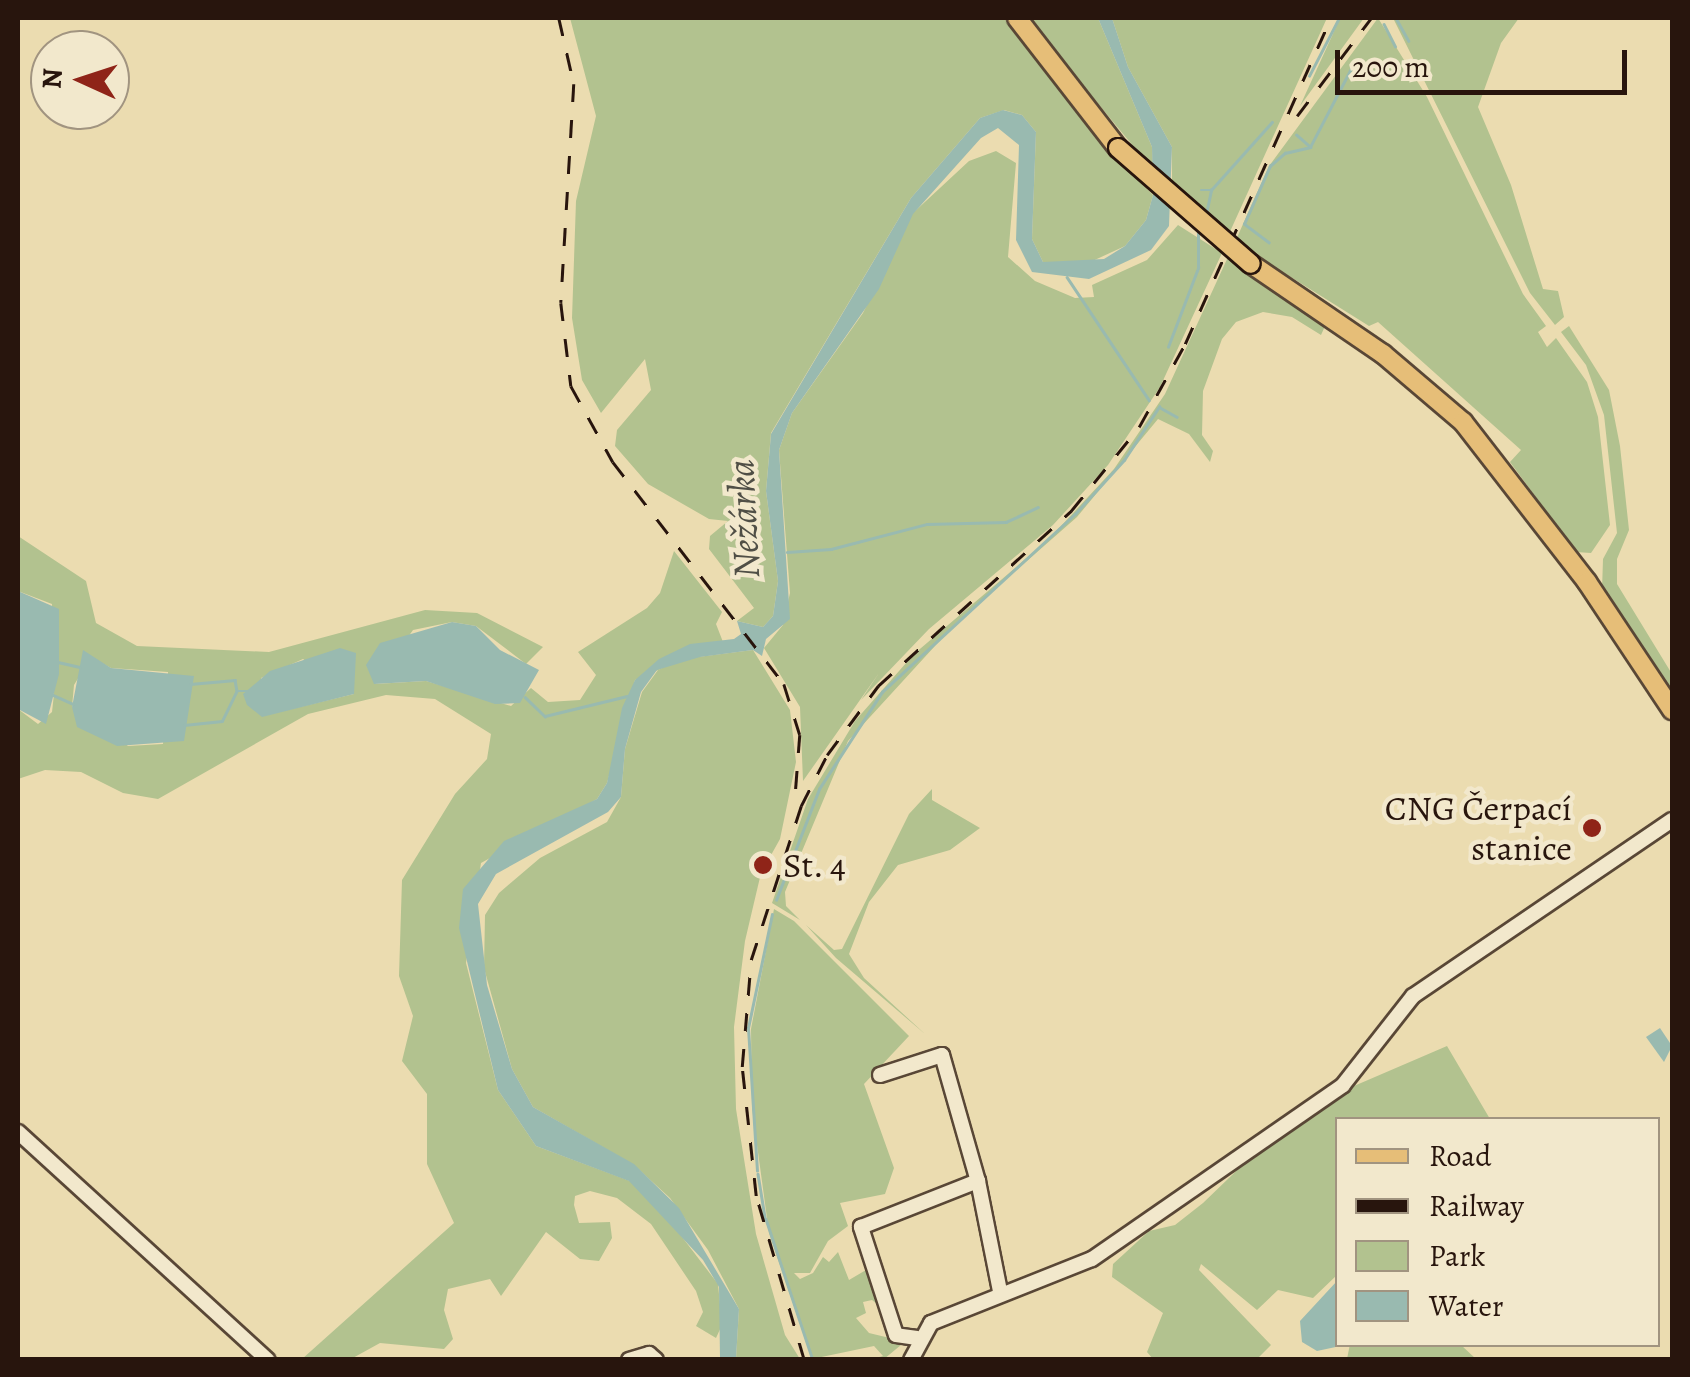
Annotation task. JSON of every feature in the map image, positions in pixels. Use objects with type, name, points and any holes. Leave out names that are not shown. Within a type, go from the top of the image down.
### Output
[{"type":"main road","points":[[1017,18],[1118,148],[1250,264],[1383,354],[1463,422],[1587,582],[1672,710]]},
{"type":"street","points":[[911,1360],[917,1338],[931,1323],[1000,1291],[1092,1259],[1344,1085],[1413,996],[1672,820]]},
{"type":"street","points":[[880,1074],[942,1055],[978,1181],[1000,1291]]},
{"type":"street","points":[[18,1132],[268,1360]]},
{"type":"street","points":[[917,1338],[896,1336],[861,1228],[978,1181]]},
{"type":"street","points":[[629,1360],[649,1354],[656,1360]]},
{"type":"green space","points":[[570,18],[1004,18],[1093,134],[1153,195],[1146,220],[1125,246],[1086,264],[1043,262],[1032,239],[1036,132],[1022,115],[1004,110],[980,118],[911,198],[771,433],[766,491],[778,581],[773,616],[763,627],[737,621],[754,608],[709,549],[710,536],[728,521],[709,519],[648,484],[615,446],[617,430],[651,390],[645,359],[601,413],[582,380],[572,318],[576,201],[596,116]]},
{"type":"green space","points":[[1027,18],[1098,18],[1152,147],[1153,170]]},
{"type":"green space","points":[[1112,18],[1327,18],[1228,236],[1172,189],[1172,147],[1128,67]]},
{"type":"green space","points":[[1340,18],[1364,18],[1300,106],[1332,36]]},
{"type":"green space","points":[[1378,18],[1427,97],[1523,294],[1546,326],[1538,332],[1547,347],[1556,338],[1587,382],[1598,417],[1610,525],[1591,553],[1576,552],[1510,462],[1521,450],[1378,322],[1369,326],[1235,242],[1269,166]]},
{"type":"green space","points":[[1393,18],[1519,18],[1501,43],[1478,107],[1511,185],[1543,289],[1558,291],[1564,317],[1555,325],[1530,293]]},
{"type":"green space","points":[[996,151],[1016,163],[1008,257],[1035,281],[1075,298],[1094,297],[1092,285],[1147,260],[1178,225],[1222,253],[1160,387],[1108,465],[1053,525],[929,629],[861,700],[879,673],[803,781],[800,707],[764,648],[783,625],[790,593],[779,450],[792,413],[863,313],[912,214],[969,161]]},
{"type":"green space","points":[[1228,257],[1326,324],[1321,335],[1292,317],[1263,312],[1236,322],[1222,339],[1203,391],[1202,435],[1213,451],[1210,462],[1189,434],[1158,419],[1077,517],[956,623],[848,741],[785,892],[786,906],[800,920],[772,903],[808,799],[855,721],[914,654],[1049,539],[1114,469],[1165,394]]},
{"type":"green space","points":[[1569,326],[1609,390],[1620,446],[1629,530],[1617,559],[1617,584],[1672,674],[1672,693],[1602,590],[1603,559],[1617,533],[1604,415],[1586,365],[1561,332]]},
{"type":"green space","points":[[18,536],[86,581],[96,623],[137,646],[269,652],[425,610],[477,613],[543,647],[526,664],[476,626],[452,622],[413,630],[375,684],[426,681],[511,706],[531,688],[548,702],[580,700],[596,675],[578,652],[647,608],[660,593],[674,551],[722,612],[716,624],[723,642],[635,680],[607,783],[597,799],[481,863],[466,963],[498,1090],[536,1146],[630,1181],[666,1216],[718,1284],[722,1325],[716,1338],[696,1326],[703,1312],[696,1291],[651,1224],[617,1198],[590,1191],[575,1196],[574,1205],[579,1223],[610,1222],[612,1238],[599,1261],[580,1259],[546,1232],[501,1296],[490,1279],[448,1289],[444,1310],[453,1339],[444,1349],[380,1343],[351,1359],[302,1359],[454,1223],[427,1164],[427,1094],[402,1061],[413,1016],[399,976],[402,880],[455,794],[487,759],[491,734],[435,699],[386,695],[308,714],[158,799],[123,793],[81,772],[45,770],[18,779],[18,709],[38,724],[52,712],[54,694],[52,604],[18,591]],"holes":[[[91,657],[111,668],[168,672],[163,744],[128,746],[72,707],[74,685]],[[303,659],[354,694],[262,716],[261,678]]]},
{"type":"green space","points":[[753,650],[790,710],[796,762],[780,839],[761,873],[745,941],[734,1027],[736,1109],[756,1234],[785,1335],[800,1359],[736,1359],[739,1309],[708,1250],[670,1198],[634,1165],[533,1107],[512,1069],[484,968],[485,915],[499,893],[540,858],[607,822],[621,797],[625,749],[642,692],[658,670],[682,659]]},
{"type":"green space","points":[[932,789],[932,800],[980,828],[950,850],[898,865],[869,902],[849,954],[864,978],[925,1034],[836,958],[806,925],[834,950],[842,949],[909,814]]},
{"type":"green space","points":[[774,909],[794,921],[909,1036],[864,1084],[894,1168],[885,1194],[840,1203],[848,1226],[828,1241],[810,1273],[794,1273],[800,1279],[813,1273],[823,1257],[829,1262],[838,1252],[849,1280],[866,1270],[882,1308],[872,1300],[863,1302],[866,1313],[856,1318],[869,1333],[898,1340],[901,1345],[884,1359],[872,1359],[883,1356],[874,1346],[812,1359],[769,1233],[752,1108],[751,1029]]},
{"type":"green space","points":[[1447,1046],[1489,1117],[1335,1117],[1335,1277],[1313,1298],[1278,1290],[1257,1310],[1201,1264],[1199,1270],[1271,1345],[1257,1359],[1153,1359],[1147,1352],[1163,1313],[1112,1277],[1113,1264],[1149,1231],[1175,1225],[1257,1151],[1347,1089]]},
{"type":"green space","points":[[1349,1347],[1463,1347],[1476,1359],[1347,1359]]},
{"type":"water","points":[[1098,18],[1112,18],[1128,67],[1172,147],[1169,226],[1151,250],[1089,279],[1032,272],[1016,240],[1019,145],[998,128],[981,138],[913,214],[879,289],[792,413],[779,450],[790,619],[766,639],[762,656],[753,650],[700,657],[657,670],[641,692],[625,749],[621,797],[608,812],[496,874],[478,904],[487,985],[512,1069],[533,1107],[634,1164],[679,1208],[739,1309],[736,1359],[720,1359],[719,1287],[703,1260],[629,1181],[536,1146],[498,1090],[459,928],[463,889],[504,841],[597,799],[607,783],[622,708],[635,680],[659,659],[690,644],[734,639],[741,634],[737,621],[763,627],[773,616],[778,581],[766,491],[771,434],[911,198],[980,118],[1003,110],[1022,115],[1036,132],[1032,239],[1043,262],[1104,259],[1125,246],[1146,220],[1153,195],[1152,147]]},
{"type":"water","points":[[18,591],[59,609],[59,674],[46,724],[18,709]]},
{"type":"water","points":[[452,622],[476,626],[500,650],[539,670],[520,703],[495,704],[426,681],[374,684],[366,665],[380,643]]},
{"type":"water","points":[[340,648],[356,653],[354,694],[262,717],[247,705],[243,694],[270,671]]},
{"type":"water","points":[[83,650],[111,668],[194,676],[184,741],[117,746],[77,727],[72,707]]},
{"type":"water","points":[[1660,1028],[1672,1046],[1664,1062],[1646,1037]]},
{"type":"water","points":[[1335,1283],[1336,1347],[1317,1351],[1302,1342],[1300,1321]]},
{"type":"waterway","points":[[1309,76],[1339,18]]},
{"type":"waterway","points":[[1396,18],[1409,41]]},
{"type":"waterway","points":[[1384,24],[1395,46]]},
{"type":"waterway","points":[[1310,147],[1355,61]]},
{"type":"waterway","points":[[1201,190],[1211,190],[1272,122]]},
{"type":"waterway","points":[[1269,243],[1244,224],[1270,166],[1285,153],[1310,147],[1296,135]]},
{"type":"waterway","points":[[1206,214],[1211,190]]},
{"type":"waterway","points":[[1168,347],[1198,268],[1198,230]]},
{"type":"waterway","points":[[1067,277],[1149,400]]},
{"type":"waterway","points":[[776,900],[819,789],[882,692],[1075,514],[1124,460],[1159,407]]},
{"type":"waterway","points":[[1161,408],[1177,417]]},
{"type":"waterway","name":"Nežárka","points":[[787,552],[831,549],[927,524],[1006,522],[1038,507]]},
{"type":"waterway","points":[[58,662],[79,667]]},
{"type":"waterway","points":[[190,684],[235,680],[237,691],[248,691]]},
{"type":"waterway","points":[[184,725],[222,721],[236,692]]},
{"type":"waterway","points":[[53,695],[73,704]]},
{"type":"waterway","points":[[525,697],[545,716],[627,696]]},
{"type":"waterway","points":[[757,1171],[748,1028],[772,914]]},
{"type":"waterway","points":[[758,1174],[765,1217]]},
{"type":"waterway","points":[[766,1219],[812,1357]]},
{"type":"railway","points":[[559,18],[574,84],[561,303],[571,386],[613,462],[784,684],[800,735],[795,800]]},
{"type":"railway","points":[[804,1360],[756,1196],[742,1067],[751,960],[801,806],[827,755],[878,686],[1071,511],[1139,427],[1185,344],[1331,18]]},
{"type":"railway","points":[[1297,116],[1371,18]]},
{"type":"place","name":"CNG Čerpací stanice","points":[[1592,828]]},
{"type":"place","name":"St. 4","points":[[763,865]]}]
